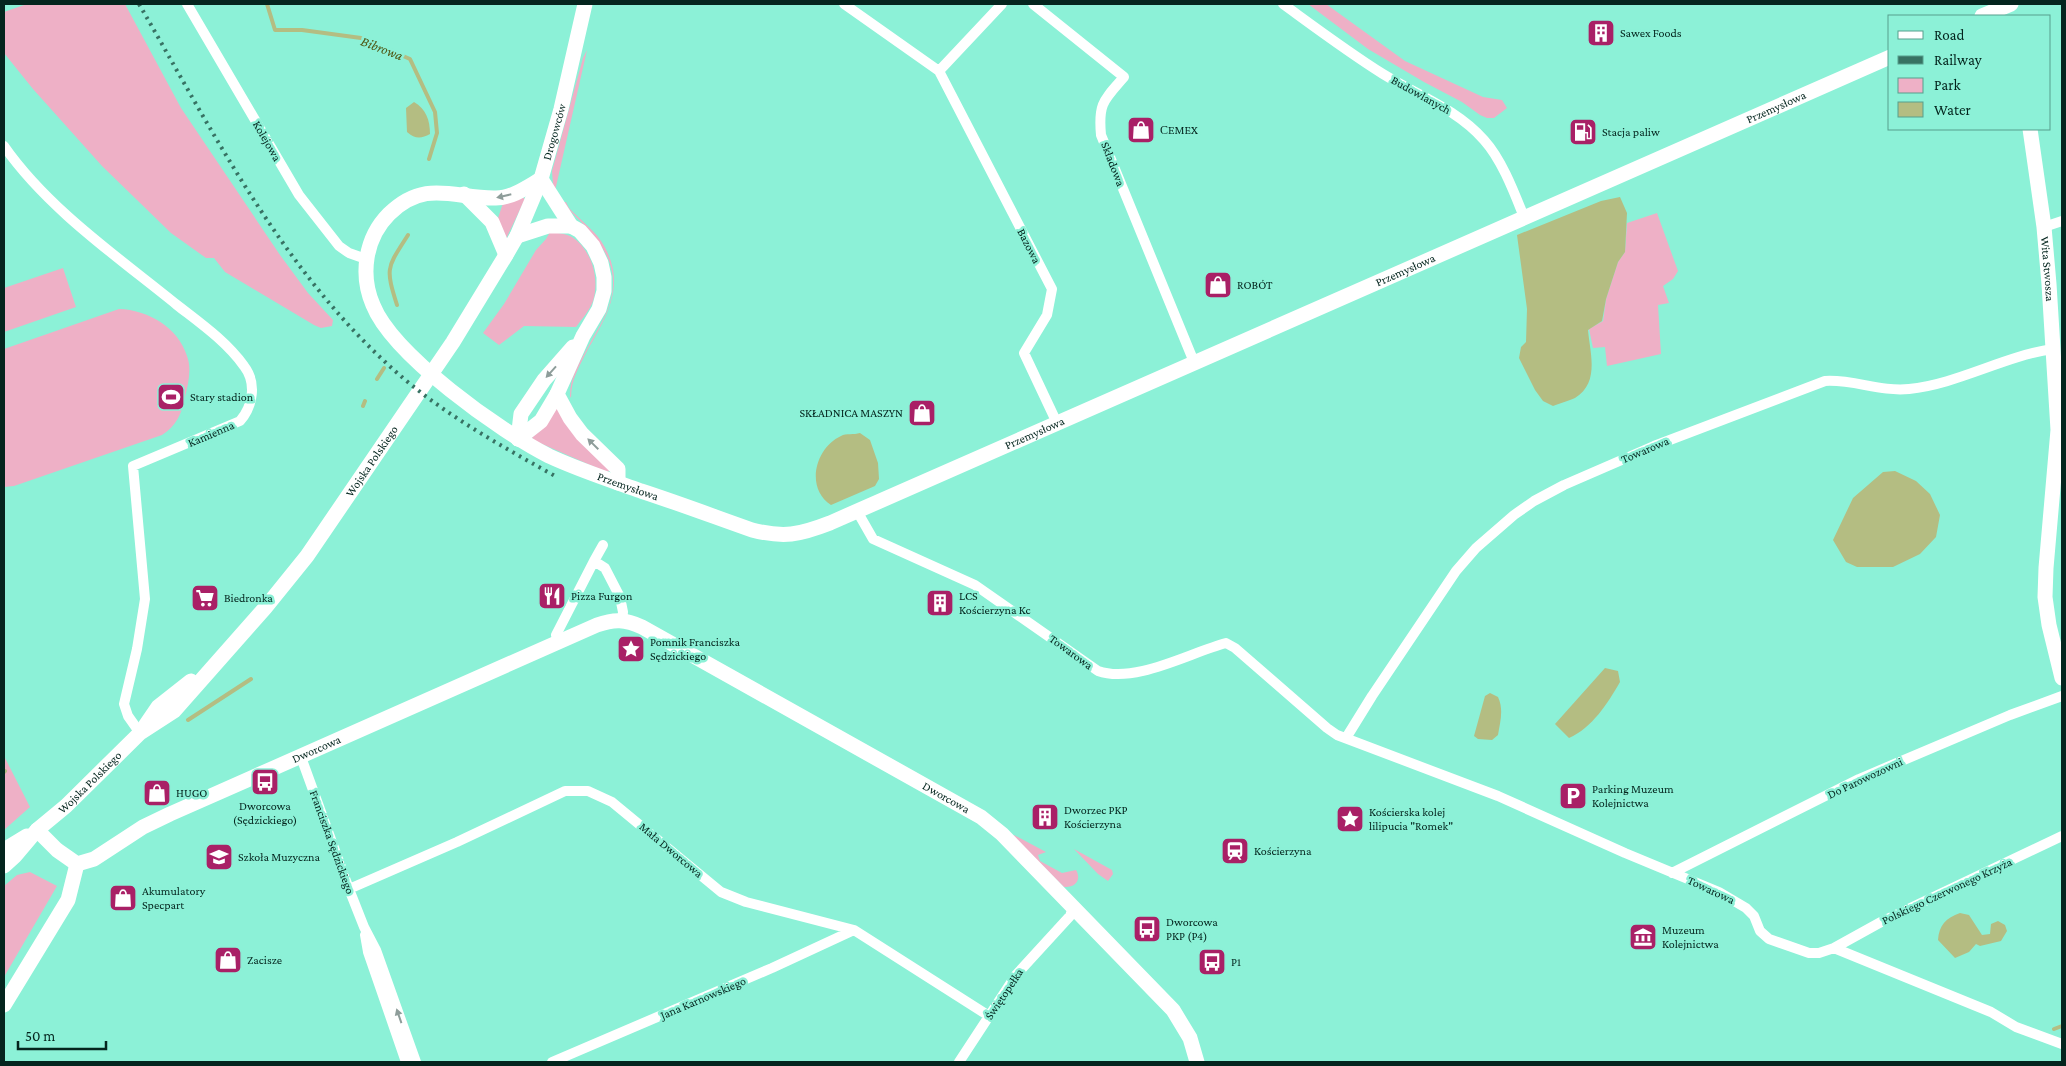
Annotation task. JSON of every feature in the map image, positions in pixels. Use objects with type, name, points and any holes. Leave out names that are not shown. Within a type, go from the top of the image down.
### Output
[{"type":"main road","name":"Drogowców","points":[[506,255],[517,236],[541,179],[561,109],[585,4]]},
{"type":"main road","points":[[1998,13],[2011,4]]},
{"type":"main road","name":"Przemysłowa","points":[[541,179],[518,193],[497,198],[446,192],[432,193],[422,195],[397,207],[381,222],[374,234],[366,260],[367,285],[373,306],[381,321],[417,360],[472,407],[518,439],[549,456],[618,483],[767,533],[795,535],[830,523],[1888,58]]},
{"type":"main road","name":"Wita Stwosza","points":[[2030,130],[2044,226],[2058,430],[2046,568],[2046,596],[2049,625],[2062,678]]},
{"type":"main road","points":[[518,439],[541,420],[557,394],[583,336],[599,309],[604,291],[602,263],[593,246],[580,232],[571,226],[541,179]]},
{"type":"main road","points":[[464,194],[492,222],[506,255]]},
{"type":"main road","points":[[517,236],[548,226],[571,226]]},
{"type":"main road","name":"Wojska Polskiego","points":[[4,850],[37,830],[66,806],[140,733],[158,707],[221,657],[265,608],[307,556],[387,440],[453,342],[506,255]]},
{"type":"main road","points":[[518,439],[520,414],[544,380],[583,336]]},
{"type":"main road","points":[[557,394],[570,418],[582,434],[618,470],[618,483]]},
{"type":"main road","name":"Dworcowa","points":[[78,864],[94,859],[152,822],[610,620],[622,620],[651,632],[981,817],[1002,834],[1173,1010],[1190,1038],[1197,1062]]},
{"type":"main road","points":[[4,1005],[68,900],[78,864],[56,850],[37,830]]},
{"type":"main road","name":"Wojska Polskiego","points":[[4,866],[37,830]]},
{"type":"street","name":"Kolejowa","points":[[187,4],[299,195],[339,246],[349,253],[366,260]]},
{"type":"street","name":"Bazowa","points":[[844,4],[939,71],[1052,289],[1047,315],[1024,354],[1057,423]]},
{"type":"street","points":[[939,71],[1002,4]]},
{"type":"street","name":"Składowa","points":[[1032,4],[1124,77],[1105,100],[1101,108],[1101,135],[1194,362]]},
{"type":"street","name":"Budowlanych","points":[[1283,4],[1383,74],[1456,115],[1471,127],[1485,141],[1498,161],[1524,217]]},
{"type":"street","name":"Kamienna","points":[[4,146],[26,174],[61,210],[219,339],[244,366],[251,383],[251,403],[247,413],[240,421],[134,466],[146,599],[124,704],[128,716],[140,733]]},
{"type":"street","points":[[2044,226],[2062,221]]},
{"type":"street","name":"Towarowa","points":[[1346,738],[1456,571],[1494,531],[1534,501],[1564,485],[1654,446],[1825,381],[1837,380],[1893,389],[1908,389],[1933,384],[2053,349]]},
{"type":"street","name":"Towarowa","points":[[857,511],[873,539],[975,585],[1032,623],[1094,669],[1114,675],[1132,674],[1226,642],[1327,728],[1346,738],[1498,796],[1719,892],[1746,908],[1754,916],[1760,931],[1769,938],[1809,954],[1834,948]]},
{"type":"street","points":[[559,642],[556,635],[603,545]]},
{"type":"street","points":[[594,561],[605,568],[622,603],[622,620]]},
{"type":"street","name":"Do Parowozowni","points":[[1672,873],[1859,780],[2010,715],[2062,696]]},
{"type":"street","name":"Franciszka Sędzickiego","points":[[301,756],[349,889],[364,927],[376,950],[416,1062]]},
{"type":"street","name":"Mała Dworcowa","points":[[349,889],[457,842],[565,791],[588,791],[612,802],[722,892],[746,902],[854,930],[989,1016]]},
{"type":"street","name":"Polskiego Czerwonego Krzyża","points":[[1834,948],[1881,922],[2062,836]]},
{"type":"street","name":"Świętopełka","points":[[959,1062],[1016,975],[1070,916],[1073,908]]},
{"type":"street","name":"Franciszka Sędzickiego","points":[[364,927],[368,952],[406,1062]]},
{"type":"street","name":"Jana Karnowskiego","points":[[552,1062],[772,968],[854,930]]},
{"type":"street","points":[[1834,948],[1990,1012],[2016,1027],[2062,1044]]},
{"type":"green space","points":[[27,4],[125,4],[181,108],[280,255],[308,293],[333,320],[332,326],[321,328],[314,325],[225,272],[214,258],[206,258],[171,233],[102,166],[33,89],[4,53],[4,12]]},
{"type":"green space","points":[[1308,4],[1326,4],[1405,61],[1483,97],[1502,100],[1507,108],[1494,118],[1480,115],[1462,102],[1368,49]]},
{"type":"green space","points":[[587,50],[555,191],[552,171],[583,58]]},
{"type":"green space","points":[[522,197],[525,199],[506,239],[497,221],[503,203]]},
{"type":"green space","points":[[561,202],[566,202],[569,208],[601,241],[609,256],[614,284],[612,297],[608,311],[576,373],[572,385],[571,398],[570,389],[576,370],[602,322],[609,306],[613,289],[609,260],[602,248],[594,236]]},
{"type":"green space","points":[[1657,213],[1678,271],[1673,279],[1663,286],[1669,303],[1658,305],[1661,354],[1607,366],[1605,347],[1593,348],[1589,329],[1603,321],[1606,299],[1618,262],[1625,252],[1627,223]]},
{"type":"green space","points":[[550,232],[572,237],[585,249],[595,275],[595,292],[592,304],[576,327],[524,326],[499,345],[483,333],[504,304],[536,250]]},
{"type":"green space","points":[[63,268],[76,307],[4,332],[4,288]]},
{"type":"green space","points":[[119,309],[141,313],[160,322],[177,337],[183,346],[189,366],[189,376],[184,403],[178,419],[162,435],[14,486],[4,487],[4,349]]},
{"type":"green space","points":[[556,401],[610,471],[606,472],[533,440],[532,437],[540,431]]},
{"type":"green space","points":[[4,756],[30,807],[4,830]]},
{"type":"green space","points":[[1014,835],[1046,852],[1038,855],[1040,861],[1062,873],[1076,870],[1078,880],[1076,883],[1064,887],[1013,837]]},
{"type":"green space","points":[[1074,849],[1112,870],[1113,874],[1108,881],[1098,874]]},
{"type":"green space","points":[[30,872],[57,886],[4,977],[4,886],[17,875]]},
{"type":"water","points":[[414,102],[422,108],[428,120],[430,134],[424,137],[418,138],[407,132],[406,108]]},
{"type":"water","points":[[1620,197],[1627,213],[1625,252],[1618,262],[1606,299],[1602,321],[1588,330],[1592,367],[1591,376],[1583,392],[1575,398],[1553,406],[1543,401],[1535,390],[1519,358],[1521,347],[1526,342],[1527,309],[1517,235],[1601,201]]},
{"type":"water","points":[[860,433],[870,440],[878,463],[879,479],[875,486],[831,505],[823,498],[818,489],[816,469],[820,459],[825,449],[841,436]]},
{"type":"water","points":[[1895,471],[1916,481],[1930,494],[1940,515],[1936,537],[1920,554],[1893,567],[1857,567],[1846,562],[1833,540],[1853,498],[1883,472]]},
{"type":"water","points":[[1605,668],[1618,671],[1620,682],[1605,706],[1592,721],[1577,734],[1569,738],[1555,724]]},
{"type":"water","points":[[1490,693],[1498,697],[1501,707],[1498,735],[1492,740],[1478,739],[1474,736],[1485,696]]},
{"type":"water","points":[[1960,913],[1969,915],[1982,935],[1990,934],[1991,924],[1998,921],[2005,925],[2007,931],[2001,941],[1980,946],[1976,944],[1969,952],[1955,958],[1938,940],[1944,923]]},
{"type":"waterway","name":"Bibrowa","points":[[267,4],[275,30],[302,30],[361,38],[410,59],[435,112],[437,133],[429,159]]},
{"type":"waterway","name":"Bibrowa","points":[[397,305],[391,283],[390,268],[408,235]]},
{"type":"waterway","name":"Bibrowa","points":[[377,379],[384,368]]},
{"type":"waterway","name":"Bibrowa","points":[[363,406],[365,401]]},
{"type":"waterway","points":[[188,720],[251,679]]},
{"type":"waterway","points":[[2054,1029],[2062,1026]]},
{"type":"railway","points":[[139,4],[226,156],[291,254],[327,300],[366,343],[409,383],[480,433],[555,476]]},
{"type":"place","name":"Sawex Foods","points":[[1601,33]]},
{"type":"place","name":"СEMEX","points":[[1141,130]]},
{"type":"place","name":"Stacja paliw","points":[[1583,132]]},
{"type":"place","name":"ROBÓT","points":[[1218,285]]},
{"type":"place","name":"Stary stadion","points":[[171,397]]},
{"type":"place","name":"SKŁADNICA MASZYN","points":[[922,413]]},
{"type":"place","name":"Pizza Furgon","points":[[552,596]]},
{"type":"place","name":"Biedronka","points":[[205,598]]},
{"type":"place","name":"LCS Kościerzyna Kc","points":[[940,603]]},
{"type":"place","name":"Pomnik Franciszka Sędzickiego","points":[[631,649]]},
{"type":"place","name":"Dworcowa (Sędzickiego)","points":[[265,782]]},
{"type":"place","name":"HUGO","points":[[157,793]]},
{"type":"place","name":"Parking Muzeum Kolejnictwa","points":[[1573,796]]},
{"type":"place","name":"Dworzec PKP Kościerzyna","points":[[1045,817]]},
{"type":"place","name":"Kościerska kolej lilipucia \"Romek\"","points":[[1350,819]]},
{"type":"place","name":"Kościerzyna","points":[[1235,851]]},
{"type":"place","name":"Szkoła Muzyczna","points":[[219,857]]},
{"type":"place","name":"Akumulatory Specpart","points":[[123,898]]},
{"type":"place","name":"Dworcowa PKP (P4)","points":[[1147,929]]},
{"type":"place","name":"Muzeum Kolejnictwa","points":[[1643,937]]},
{"type":"place","name":"Zacisze","points":[[228,960]]},
{"type":"place","name":"P1","points":[[1212,962]]}]
